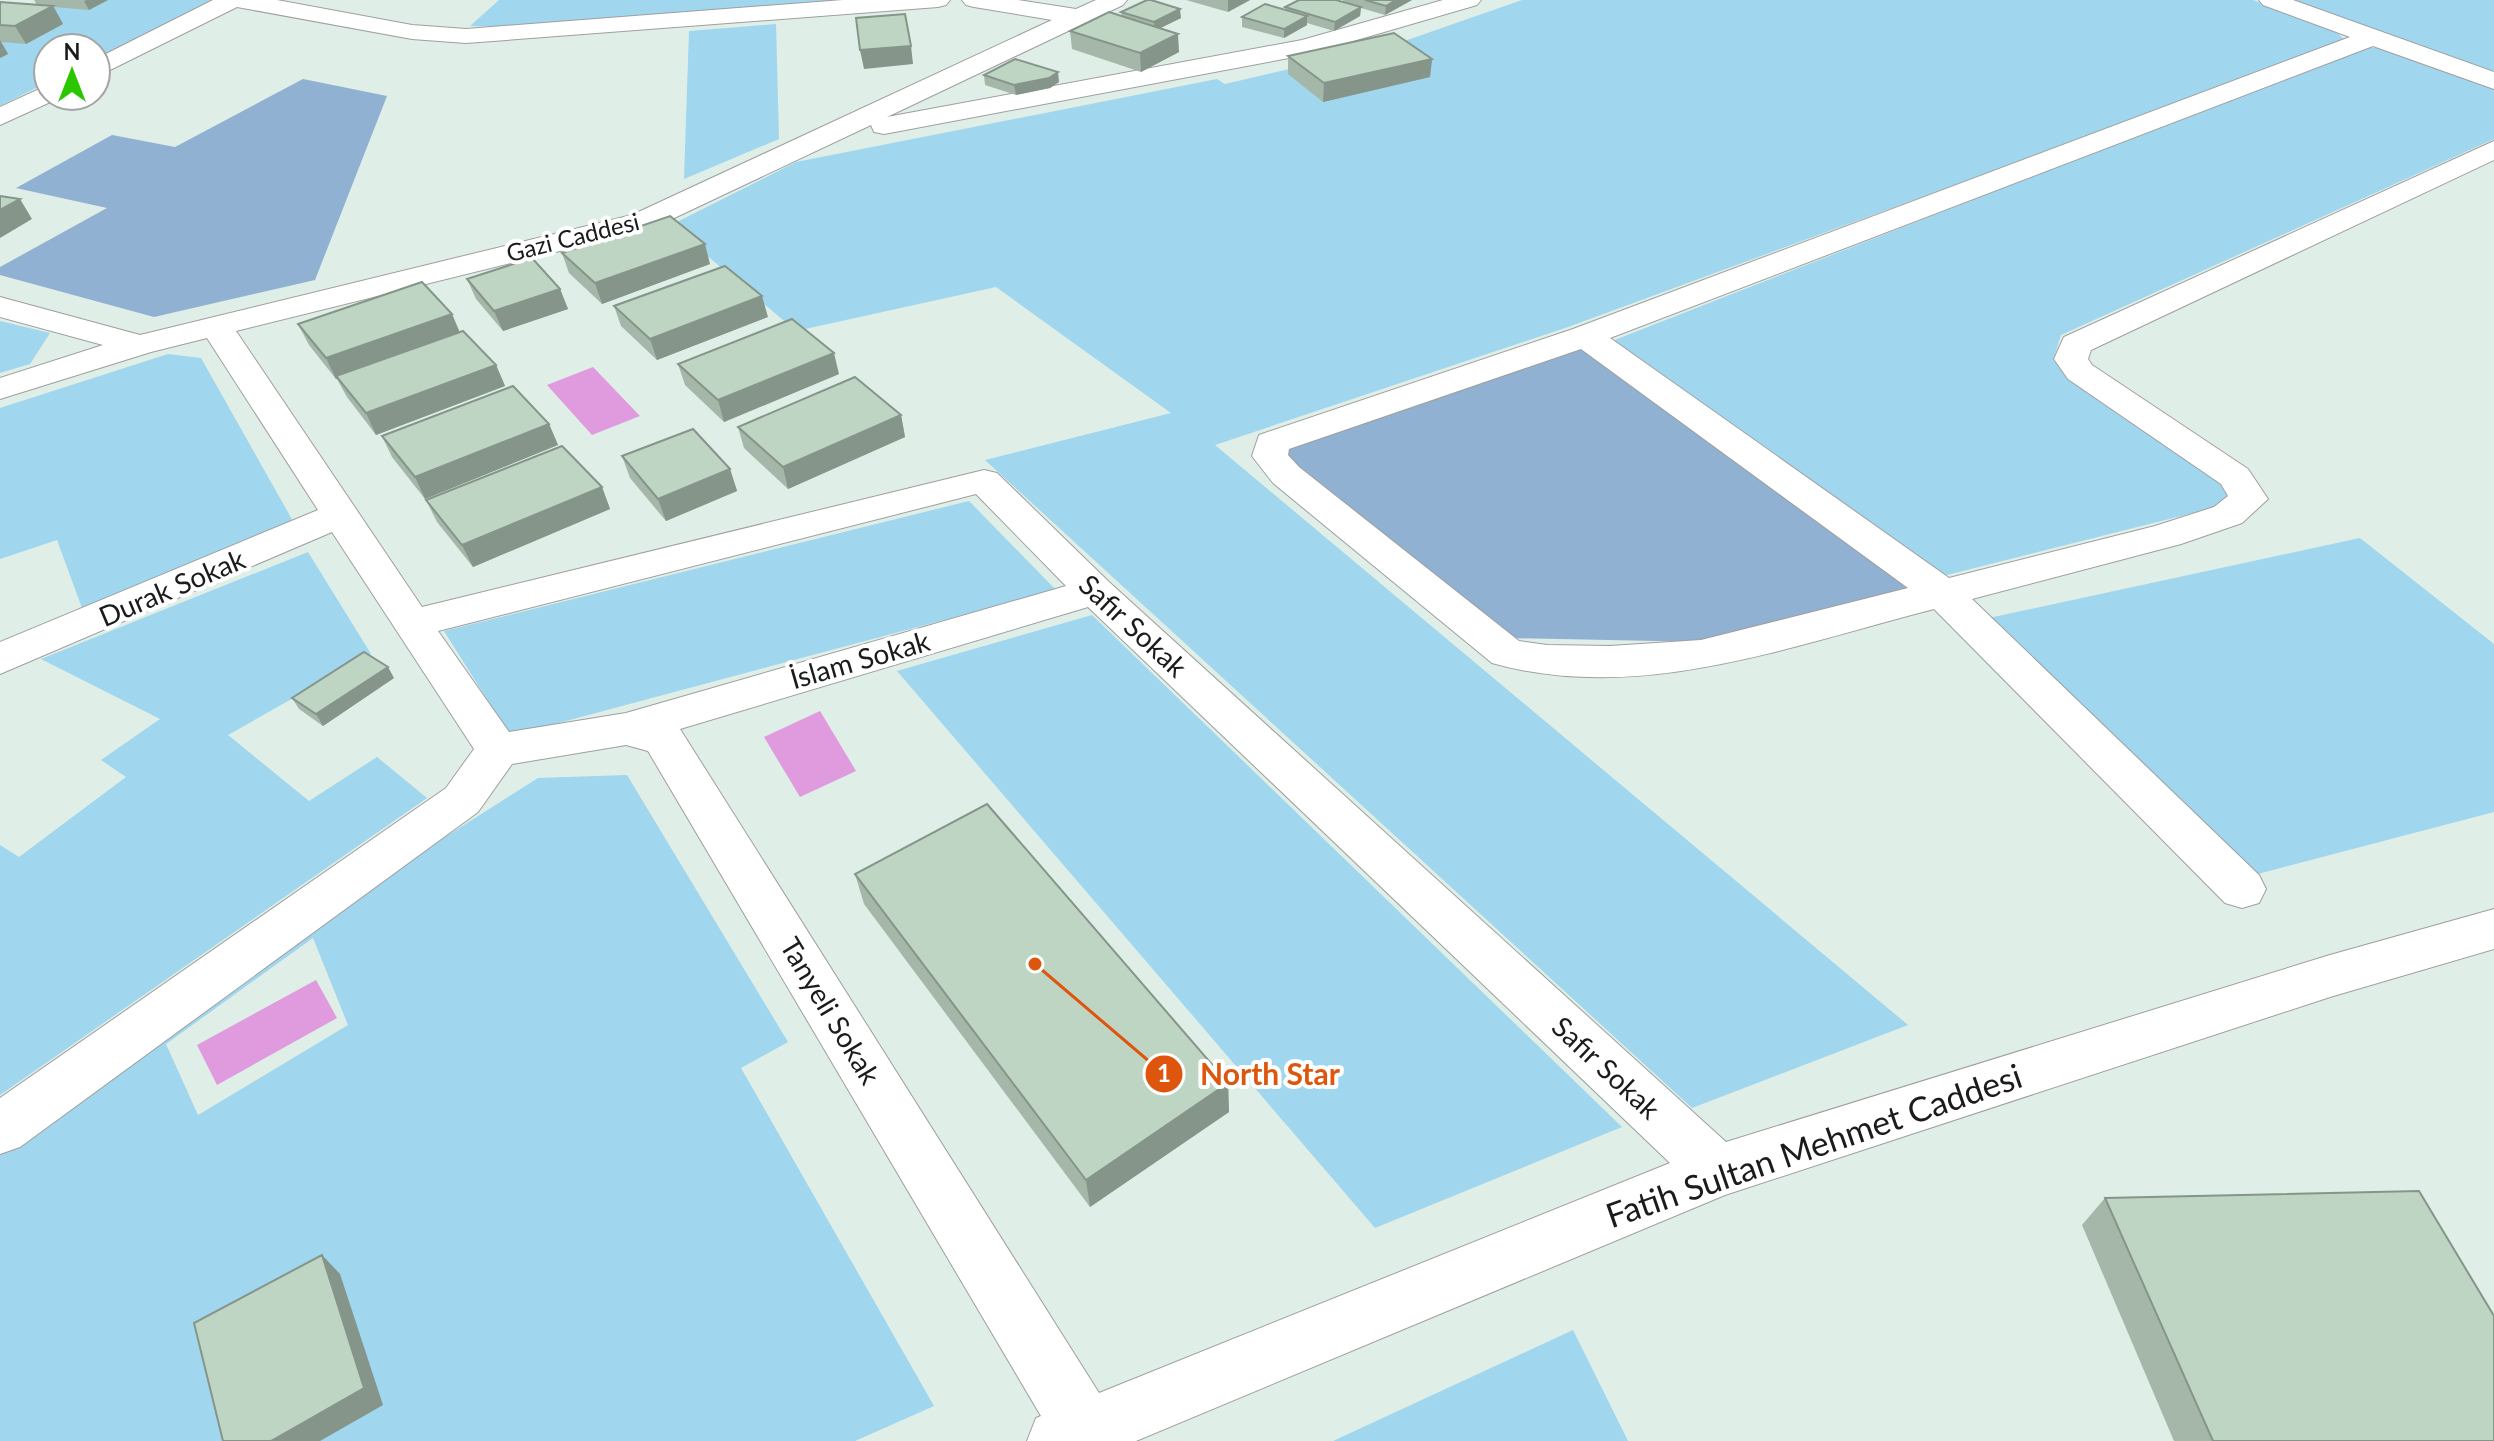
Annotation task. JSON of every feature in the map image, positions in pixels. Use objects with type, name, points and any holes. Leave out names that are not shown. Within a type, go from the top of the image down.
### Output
[{"type":"street","points":[[112,61],[235,0],[412,32],[466,36],[938,0]]},
{"type":"street","points":[[974,0],[1078,17]]},
{"type":"street","name":"Gazi Caddesi","points":[[0,389],[139,345],[642,222],[1115,0]]},
{"type":"street","points":[[822,137],[1305,47],[1469,0]]},
{"type":"street","points":[[2271,0],[2494,81]]},
{"type":"street","points":[[2373,37],[1585,336],[1272,443],[1270,456],[1286,475],[1507,653],[1547,660],[1610,661],[1701,655],[2167,535],[2228,515],[2249,499],[2235,477],[2080,372],[2071,359],[2076,344],[2494,149]]},
{"type":"street","points":[[0,117],[32,101]]},
{"type":"street","points":[[0,307],[139,345]]},
{"type":"street","points":[[0,1129],[462,800],[498,750],[411,624],[342,514],[216,326]]},
{"type":"street","points":[[1585,336],[1941,592],[2242,889]]},
{"type":"street","name":"Safir Sokak","points":[[411,624],[984,481],[1095,591],[1717,1171]]},
{"type":"street","name":"Durak Sokak","points":[[0,659],[342,514]]},
{"type":"street","name":"İslam Sokak","points":[[626,729],[1095,591]]},
{"type":"street","name":"Tanyeli Sokak","points":[[498,750],[626,729],[663,739],[1072,1435]]},
{"type":"street","name":"Fatih Sultan Mehmet Caddesi","points":[[1072,1435],[1717,1171],[2315,981],[2494,929]]},
{"type":"shaded area","points":[[48,0],[218,0],[112,51],[112,32],[32,32],[32,90],[0,106],[0,25]]},
{"type":"shaded area","points":[[499,0],[879,0],[514,27],[470,26]]},
{"type":"shaded area","points":[[1522,0],[2253,0],[2333,29],[2346,41],[1568,327],[1215,445],[1908,1025],[1692,1108],[985,460],[1171,413],[996,287],[796,331],[671,225],[796,162],[1217,79],[1225,84],[1396,44]]},
{"type":"shaded area","points":[[2278,0],[2494,0],[2494,76]]},
{"type":"shaded area","points":[[776,24],[779,139],[684,179],[689,31]]},
{"type":"shaded area","points":[[2361,48],[2389,48],[2494,86],[2494,139],[2061,335],[2053,360],[2069,375],[2216,476],[2232,498],[2217,507],[1939,577],[1612,341]]},
{"type":"shaded area","points":[[303,79],[387,96],[315,280],[154,317],[0,275],[0,267],[107,208],[16,188],[112,135],[175,147]]},
{"type":"shaded area","points":[[0,321],[50,333],[30,364],[0,373]]},
{"type":"shaded area","points":[[1577,346],[1898,574],[1912,588],[1705,642],[1507,638],[1289,467],[1284,449]]},
{"type":"shaded area","points":[[168,354],[201,358],[294,523],[82,608],[57,540],[0,559],[0,408]]},
{"type":"shaded area","points":[[593,367],[640,416],[592,435],[547,385]]},
{"type":"shaded area","points":[[969,501],[1056,590],[510,736],[444,631]]},
{"type":"shaded area","points":[[2360,538],[2494,644],[2494,812],[2235,880],[1989,618]]},
{"type":"shaded area","points":[[308,552],[371,654],[228,735],[309,801],[377,757],[427,798],[0,1095],[0,845],[19,857],[126,777],[101,760],[160,719],[41,659]]},
{"type":"shaded area","points":[[1092,615],[1622,1127],[1375,1228],[897,671]]},
{"type":"shaded area","points":[[820,711],[856,771],[800,797],[764,737]]},
{"type":"shaded area","points":[[627,775],[788,1042],[741,1068],[934,1406],[855,1441],[0,1441],[0,1147],[316,919],[538,778]],"holes":[[[313,938],[348,1025],[198,1115],[166,1044]]]},
{"type":"shaded area","points":[[316,980],[337,1018],[217,1085],[197,1045]]},
{"type":"shaded area","points":[[1573,1330],[1628,1441],[1333,1441]]},
{"type":"building","points":[[1147,0],[1180,9],[1154,22],[1121,12]]},
{"type":"building","points":[[1299,0],[1336,0],[1361,7],[1335,22],[1285,7]]},
{"type":"building","points":[[1365,0],[1396,0],[1386,6]]},
{"type":"building","points":[[0,2],[53,6],[15,26],[0,25]]},
{"type":"building","points":[[1265,4],[1307,16],[1284,29],[1242,17]]},
{"type":"building","points":[[1109,12],[1178,34],[1140,53],[1070,31]]},
{"type":"building","points":[[905,14],[911,46],[860,50],[856,18]]},
{"type":"building","points":[[1394,33],[1432,59],[1324,83],[1288,56]]},
{"type":"building","points":[[1015,59],[1058,72],[1049,78],[1014,85],[984,75]]},
{"type":"building","points":[[0,196],[20,199],[0,210]]},
{"type":"building","points":[[670,216],[705,244],[595,283],[562,253]]},
{"type":"building","points":[[532,258],[560,289],[494,311],[467,279]]},
{"type":"building","points":[[725,266],[762,296],[650,339],[614,306]]},
{"type":"building","points":[[422,282],[452,314],[326,358],[298,324]]},
{"type":"building","points":[[792,319],[834,353],[718,400],[678,364]]},
{"type":"building","points":[[463,331],[496,365],[366,413],[336,376]]},
{"type":"building","points":[[855,377],[901,415],[783,467],[738,427]]},
{"type":"building","points":[[513,386],[549,424],[415,477],[382,436]]},
{"type":"building","points":[[693,429],[730,469],[658,499],[622,456]]},
{"type":"building","points":[[562,446],[602,487],[462,545],[426,500]]},
{"type":"building","points":[[364,652],[388,667],[316,714],[292,698]]},
{"type":"building","points":[[987,804],[1228,1083],[1086,1180],[855,874]]},
{"type":"building","points":[[2419,1191],[2494,1316],[2494,1441],[2213,1441],[2105,1198]]},
{"type":"building","points":[[322,1255],[364,1388],[271,1441],[223,1441],[194,1323]]},
{"type":"place","name":"North Star","points":[[1035,964]]}]
